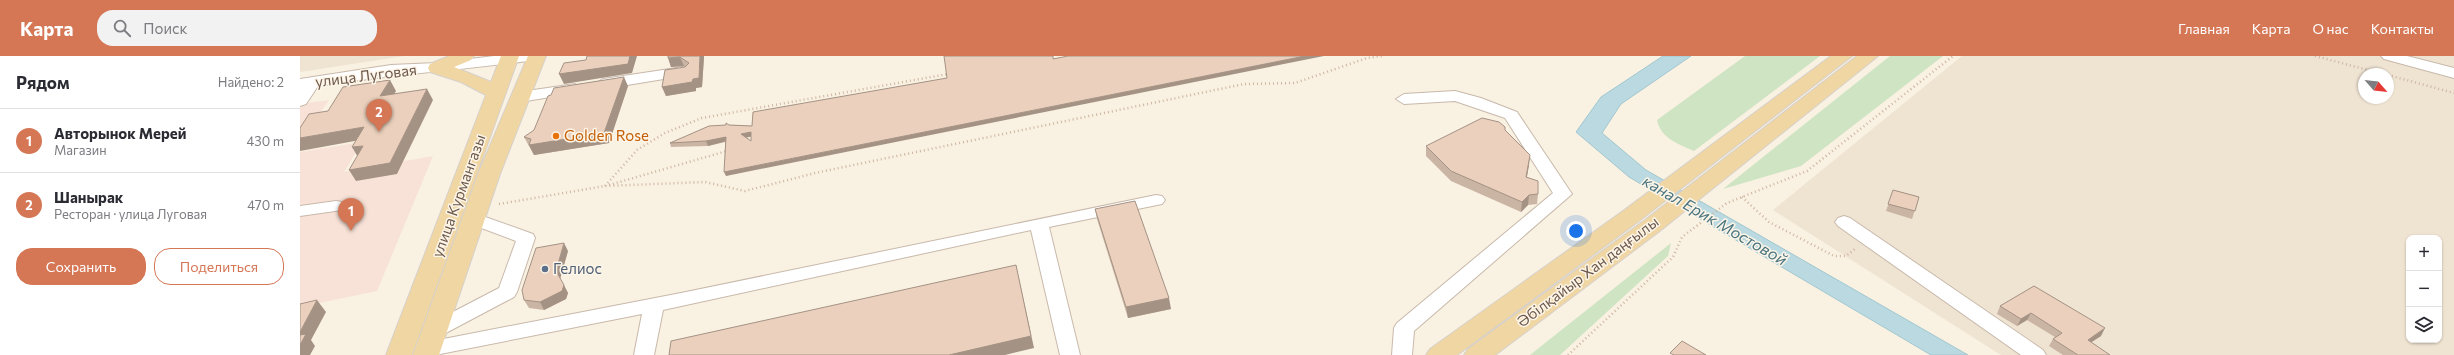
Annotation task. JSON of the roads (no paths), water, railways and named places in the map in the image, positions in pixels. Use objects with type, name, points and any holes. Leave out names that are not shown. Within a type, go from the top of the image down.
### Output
[{"type":"main road","points":[[437,68],[465,56]]},
{"type":"main road","name":"улица Курмангазы","points":[[430,345],[474,218],[537,56]]},
{"type":"main road","name":"Әбілқайыр Хан даңғылы","points":[[1477,355],[1642,220],[1690,173],[1843,56]]},
{"type":"main road","name":"Әбілқайыр Хан даңғылы","points":[[1439,355],[1642,220],[1710,181],[1869,56]]},
{"type":"main road","name":"улица Курмангазы","points":[[402,348],[497,93],[516,57]]},
{"type":"main road","points":[[437,68],[468,78],[497,93]]},
{"type":"main road","points":[[480,140],[493,135],[505,136]]},
{"type":"main road","points":[[447,230],[458,232],[474,218]]},
{"type":"main road","points":[[402,348],[422,328],[430,345]]},
{"type":"street","points":[[391,70],[398,56]]},
{"type":"street","points":[[2389,56],[2454,73]]},
{"type":"street","name":"улица Луговая","points":[[306,83],[391,70],[437,68],[516,57]]},
{"type":"street","points":[[520,97],[683,72]]},
{"type":"street","points":[[300,101],[306,83]]},
{"type":"street","points":[[1402,355],[1404,328],[1563,194],[1512,115],[1475,101],[1456,96],[1404,99]]},
{"type":"street","points":[[430,345],[654,306],[1039,223],[1156,200]]},
{"type":"street","points":[[300,212],[336,206]]},
{"type":"street","points":[[430,345],[507,292],[526,238],[474,218]]},
{"type":"street","points":[[1844,222],[2036,355]]},
{"type":"street","points":[[1039,223],[1070,355]]},
{"type":"street","points":[[644,355],[654,306]]},
{"type":"water","name":"канал Ерик Мостовой","points":[[1663,56],[1691,56],[1621,104],[1602,133],[1646,170],[1968,355],[1931,355],[1629,177],[1576,132],[1601,97]]},
{"type":"place","name":"Шанырак","points":[[379,132]]},
{"type":"place","name":"Golden Rose","points":[[556,136]]},
{"type":"place","name":"Авторынок Мерей","points":[[351,231]]},
{"type":"place","name":"Гелиос","points":[[545,269]]}]
